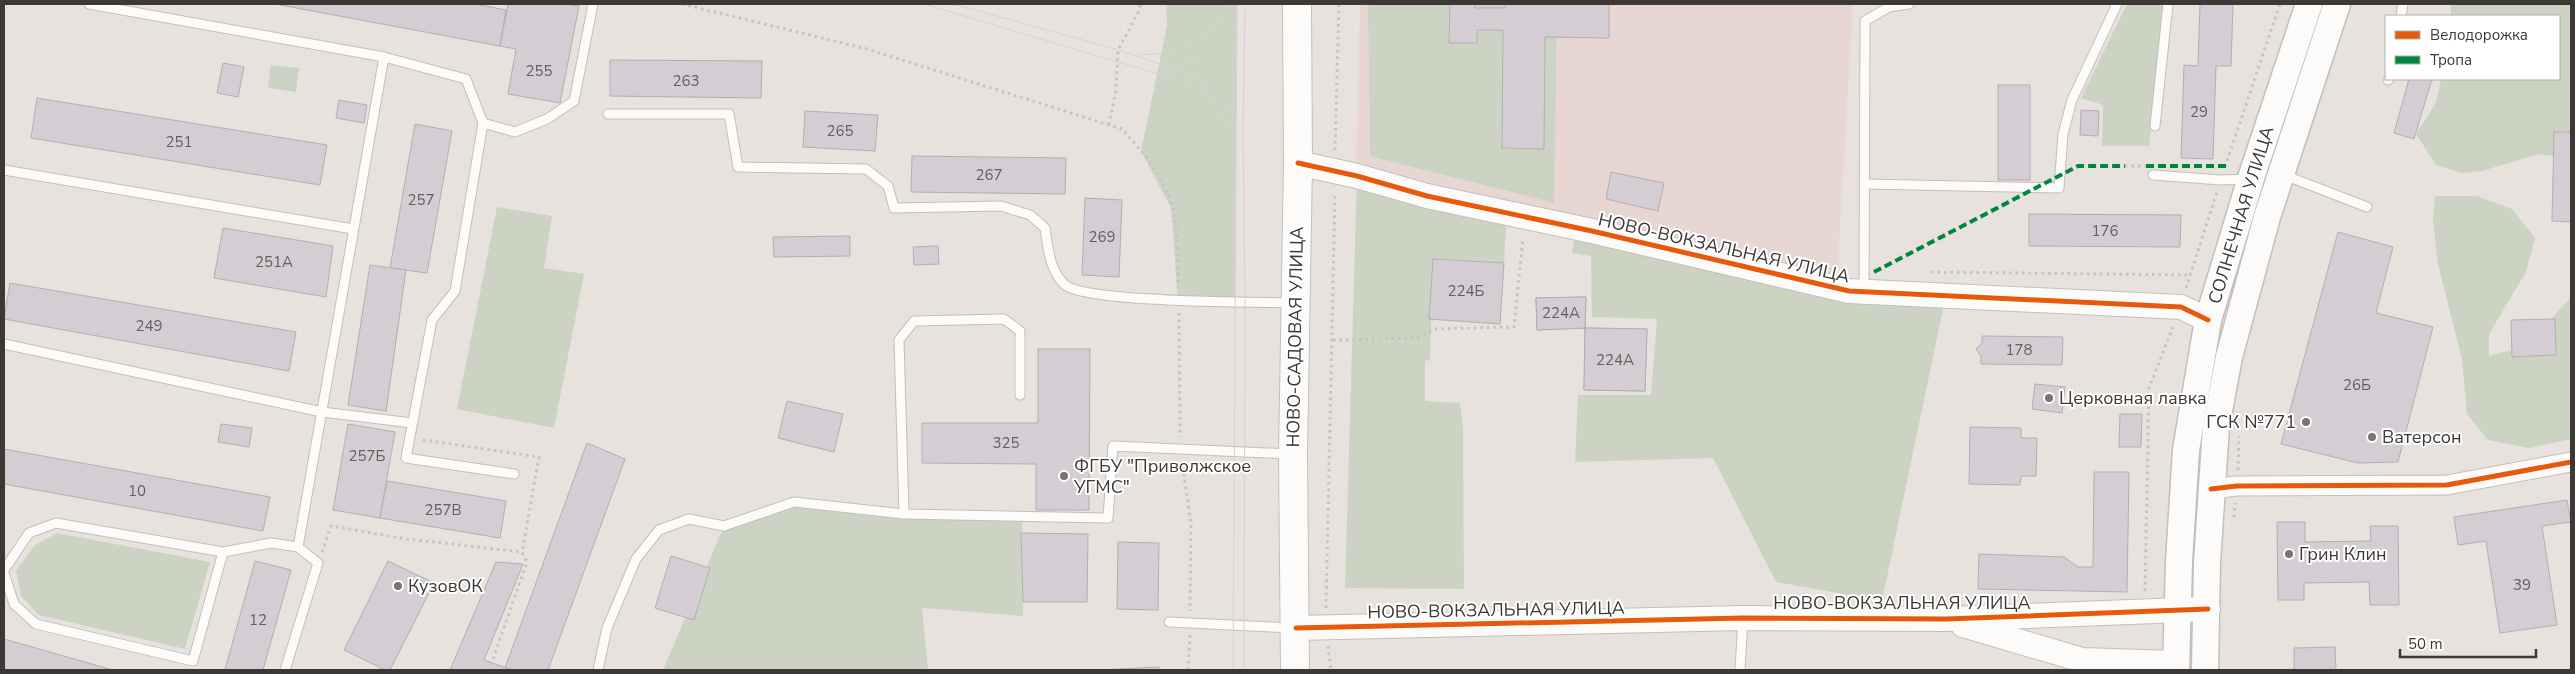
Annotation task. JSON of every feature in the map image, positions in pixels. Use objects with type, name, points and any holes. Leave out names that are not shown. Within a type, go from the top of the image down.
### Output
[{"type":"main road","name":"НОВО-САДОВАЯ УЛИЦА","points":[[1295,670],[1293,454],[1298,163],[1297,4]]},
{"type":"main road","name":"СОЛНЕЧНАЯ УЛИЦА","points":[[2176,667],[2176,610],[2186,450],[2208,320],[2251,178],[2309,4]]},
{"type":"main road","name":"СОЛНЕЧНАЯ УЛИЦА","points":[[2205,670],[2208,609],[2224,488],[2216,426],[2229,357],[2267,217],[2337,4]]},
{"type":"street","name":"НОВО-ВОКЗАЛЬНАЯ УЛИЦА","points":[[1298,163],[1427,196],[1864,293],[2181,307],[2208,320]]},
{"type":"street","points":[[2224,488],[2447,485],[2571,462]]},
{"type":"street","name":"НОВО-ВОКЗАЛЬНАЯ УЛИЦА","points":[[1296,628],[1744,618],[1947,620],[2208,609]]},
{"type":"street","name":"НОВО-ВОКЗАЛЬНАЯ УЛИЦА","points":[[1947,620],[2082,660],[2176,667]]},
{"type":"lane","points":[[89,4],[384,57],[466,79],[482,123],[455,291],[432,320],[406,458],[514,474]]},
{"type":"lane","points":[[482,123],[515,132],[547,120],[574,101],[592,4]]},
{"type":"lane","points":[[1864,293],[1866,21],[1889,7],[1909,4]]},
{"type":"lane","points":[[1865,184],[2060,188],[2062,134],[2072,100],[2117,4]]},
{"type":"lane","points":[[2155,126],[2168,4]]},
{"type":"lane","points":[[298,546],[384,57]]},
{"type":"lane","points":[[608,114],[729,114],[738,167],[866,169],[888,186],[894,208],[1001,206],[1030,215],[1045,228],[1051,263],[1064,286],[1085,293],[1178,301],[1296,303]]},
{"type":"lane","points":[[4,170],[353,229]]},
{"type":"lane","points":[[2281,174],[2367,207]]},
{"type":"lane","points":[[2153,175],[2221,180],[2251,178]]},
{"type":"lane","points":[[904,514],[899,340],[914,321],[1004,318],[1020,331],[1020,395]]},
{"type":"lane","points":[[4,344],[322,412],[412,423]]},
{"type":"lane","points":[[598,670],[607,628],[636,559],[659,530],[689,519],[724,526],[794,502],[904,514],[1108,518],[1113,446],[1293,454]]},
{"type":"lane","points":[[223,552],[193,660],[36,624],[14,604],[4,571],[29,533],[56,523],[223,552],[271,543],[298,546],[318,563],[285,670]]},
{"type":"lane","points":[[1740,670],[1744,618]]},
{"type":"lane","points":[[1169,622],[1296,628]]},
{"type":"path","points":[[1109,125],[1116,90],[1118,50],[1139,11],[1140,4]]},
{"type":"path","points":[[1331,670],[1325,627],[1328,588],[1339,4]]},
{"type":"path","points":[[2125,166],[2146,166]]},
{"type":"path","points":[[1332,340],[1417,338],[1435,329],[1514,327],[1525,217]]},
{"type":"path","points":[[1923,272],[2190,275]]},
{"type":"path","points":[[2233,525],[2224,488],[2240,431]]},
{"type":"path","points":[[410,438],[539,457],[522,552],[527,562],[526,568],[492,662]]},
{"type":"path","points":[[318,563],[331,526],[408,539],[522,552]]},
{"type":"shaded area","points":[[1360,4],[1853,4],[1837,281],[1356,166]]},
{"type":"green space","points":[[1166,4],[1237,4],[1235,302],[1178,301],[1171,208],[1141,151],[1167,26]]},
{"type":"green space","points":[[1368,4],[1557,4],[1554,203],[1370,156]]},
{"type":"green space","points":[[2127,4],[2163,4],[2149,146],[2102,146],[2103,105],[2081,98]]},
{"type":"green space","points":[[2451,4],[2571,4],[2571,158],[2539,154],[2482,171],[2461,173],[2436,165],[2416,134],[2436,103],[2441,80],[2560,80],[2560,15],[2451,15]]},
{"type":"green space","points":[[271,65],[299,68],[296,92],[268,88]]},
{"type":"green space","points":[[1357,176],[1507,213],[1504,263],[1433,259],[1430,360],[1425,361],[1425,401],[1460,403],[1463,428],[1464,589],[1345,588]]},
{"type":"green space","points":[[2435,196],[2477,196],[2512,209],[2535,238],[2526,272],[2489,334],[2489,356],[2515,349],[2541,330],[2571,297],[2571,439],[2529,448],[2488,440],[2467,414],[2462,359],[2438,264],[2433,220]]},
{"type":"green space","points":[[497,207],[552,216],[544,268],[584,274],[554,428],[457,409]]},
{"type":"green space","points":[[1576,228],[1944,304],[1882,601],[1776,582],[1713,458],[1575,462],[1578,395],[1651,395],[1657,319],[1592,317],[1591,256],[1572,253]]},
{"type":"green space","points":[[803,503],[1022,516],[1023,616],[922,608],[928,670],[663,670],[724,526]]},
{"type":"green space","points":[[57,533],[210,562],[185,649],[39,615],[21,596],[16,571],[35,545]]},
{"type":"building","points":[[275,4],[475,4],[506,10],[500,46]]},
{"type":"building","points":[[508,4],[564,4],[579,6],[560,103],[508,94],[516,49],[500,46]]},
{"type":"building","points":[[1450,4],[1475,4],[1475,8],[1505,8],[1505,4],[1609,4],[1609,38],[1545,37],[1544,149],[1502,148],[1503,30],[1477,30],[1477,43],[1449,43]]},
{"type":"building","points":[[2200,4],[2233,4],[2231,66],[2216,66],[2213,159],[2181,158],[2184,65],[2198,66]]},
{"type":"building","points":[[610,60],[762,61],[761,98],[610,96]]},
{"type":"building","points":[[223,63],[244,67],[238,97],[217,93]]},
{"type":"building","points":[[2409,80],[2432,80],[2414,139],[2394,133]]},
{"type":"building","points":[[1998,85],[2030,85],[2030,180],[1998,180]]},
{"type":"building","points":[[37,98],[327,145],[320,185],[31,138]]},
{"type":"building","points":[[339,100],[367,105],[364,123],[336,118]]},
{"type":"building","points":[[2081,110],[2099,111],[2098,136],[2080,135]]},
{"type":"building","points":[[805,111],[878,115],[875,151],[803,147]]},
{"type":"building","points":[[415,124],[452,131],[427,273],[390,268]]},
{"type":"building","points":[[2554,132],[2571,132],[2571,222],[2552,221]]},
{"type":"building","points":[[912,156],[1066,158],[1065,194],[911,192]]},
{"type":"building","points":[[1611,172],[1664,183],[1658,211],[1606,199]]},
{"type":"building","points":[[1085,198],[1122,200],[1119,277],[1082,275]]},
{"type":"building","points":[[2029,214],[2181,215],[2180,247],[2029,246]]},
{"type":"building","points":[[223,228],[333,246],[326,297],[214,278]]},
{"type":"building","points":[[2338,232],[2393,247],[2376,313],[2433,327],[2398,462],[2358,463],[2281,444]]},
{"type":"building","points":[[850,236],[850,256],[774,257],[773,237]]},
{"type":"building","points":[[938,246],[939,264],[914,265],[913,247]]},
{"type":"building","points":[[1433,259],[1504,263],[1500,324],[1429,319]]},
{"type":"building","points":[[370,265],[406,270],[386,411],[348,405]]},
{"type":"building","points":[[10,283],[296,332],[289,371],[4,319]]},
{"type":"building","points":[[1586,297],[1585,328],[1537,330],[1536,298]]},
{"type":"building","points":[[1586,297],[1585,328],[1537,330],[1536,298]]},
{"type":"building","points":[[2555,319],[2556,355],[2512,357],[2511,320]]},
{"type":"building","points":[[1585,328],[1647,329],[1645,391],[1584,390]]},
{"type":"building","points":[[1585,328],[1647,329],[1645,391],[1584,390]]},
{"type":"building","points":[[1982,336],[2063,337],[2062,365],[1981,364],[1981,356],[1976,349],[1982,343]]},
{"type":"building","points":[[1038,349],[1090,349],[1089,510],[1036,510],[1036,464],[922,463],[922,423],[1038,423]]},
{"type":"building","points":[[2035,384],[2065,387],[2062,413],[2032,409]]},
{"type":"building","points":[[787,401],[843,414],[834,452],[778,438]]},
{"type":"building","points":[[2120,414],[2142,414],[2141,447],[2119,447]]},
{"type":"building","points":[[221,424],[252,428],[249,447],[218,442]]},
{"type":"building","points":[[348,424],[395,432],[380,518],[333,510]]},
{"type":"building","points":[[1970,427],[2021,428],[2021,438],[2037,438],[2036,476],[2021,476],[2020,485],[1969,484]]},
{"type":"building","points":[[587,443],[625,459],[548,670],[512,670],[505,668]]},
{"type":"building","points":[[4,449],[270,497],[263,531],[4,484]]},
{"type":"building","points":[[2094,472],[2129,472],[2127,592],[1978,589],[1979,554],[2064,557],[2078,567],[2093,567]]},
{"type":"building","points":[[387,481],[506,501],[500,538],[380,518]]},
{"type":"building","points":[[2567,500],[2571,522],[2542,526],[2557,625],[2500,633],[2486,541],[2458,545],[2454,517]]},
{"type":"building","points":[[2277,522],[2305,522],[2305,542],[2371,541],[2370,526],[2398,526],[2399,605],[2370,605],[2369,582],[2304,583],[2304,600],[2278,600]]},
{"type":"building","points":[[1021,533],[1088,534],[1087,602],[1023,602]]},
{"type":"building","points":[[1118,542],[1159,543],[1158,610],[1117,609]]},
{"type":"building","points":[[671,556],[710,568],[694,620],[655,608]]},
{"type":"building","points":[[255,561],[291,570],[263,670],[225,670]]},
{"type":"building","points":[[388,561],[434,583],[390,670],[385,670],[344,650]]},
{"type":"building","points":[[496,562],[523,564],[484,660],[512,670],[450,670]]},
{"type":"building","points":[[4,639],[113,670],[4,670]]},
{"type":"building","points":[[2335,647],[2336,670],[2294,670],[2294,648]]},
{"type":"building","points":[[1159,667],[1159,670],[1098,670]]},
{"type":"tram line","points":[[924,4],[1185,82],[1211,97],[1234,138]]},
{"type":"tram line","points":[[954,4],[1122,51],[1189,74],[1217,90],[1234,118]]},
{"type":"tram line","points":[[1139,54],[1166,53],[1192,43],[1214,26],[1223,16],[1229,4]]},
{"type":"tram line","points":[[1233,670],[1237,4]]},
{"type":"tram line","points":[[1244,670],[1245,302],[1243,133],[1245,4]]},
{"type":"tram line","points":[[1170,65],[1190,61],[1208,52],[1224,39],[1236,23]]},
{"type":"marked path","points":[[1874,272],[2078,166],[2125,166]]},
{"type":"marked path","points":[[2146,166],[2226,166]]},
{"type":"cycle path","points":[[1298,163],[1357,176],[1427,196],[1592,231],[1849,291],[2181,307],[2208,320]]},
{"type":"cycle path","points":[[2211,489],[2237,486],[2447,485],[2571,462]]},
{"type":"cycle path","points":[[1296,628],[1743,618],[1947,619],[2208,609]]},
{"type":"place","name":"Церковная лавка","points":[[2049,398]]},
{"type":"place","name":"ГСК №771","points":[[2306,422]]},
{"type":"place","name":"Ватерсон","points":[[2372,437]]},
{"type":"place","name":"ФГБУ \"Приволжское УГМС\"","points":[[1064,476]]},
{"type":"place","name":"Грин Клин","points":[[2289,554]]},
{"type":"place","name":"КузовОК","points":[[398,586]]}]
